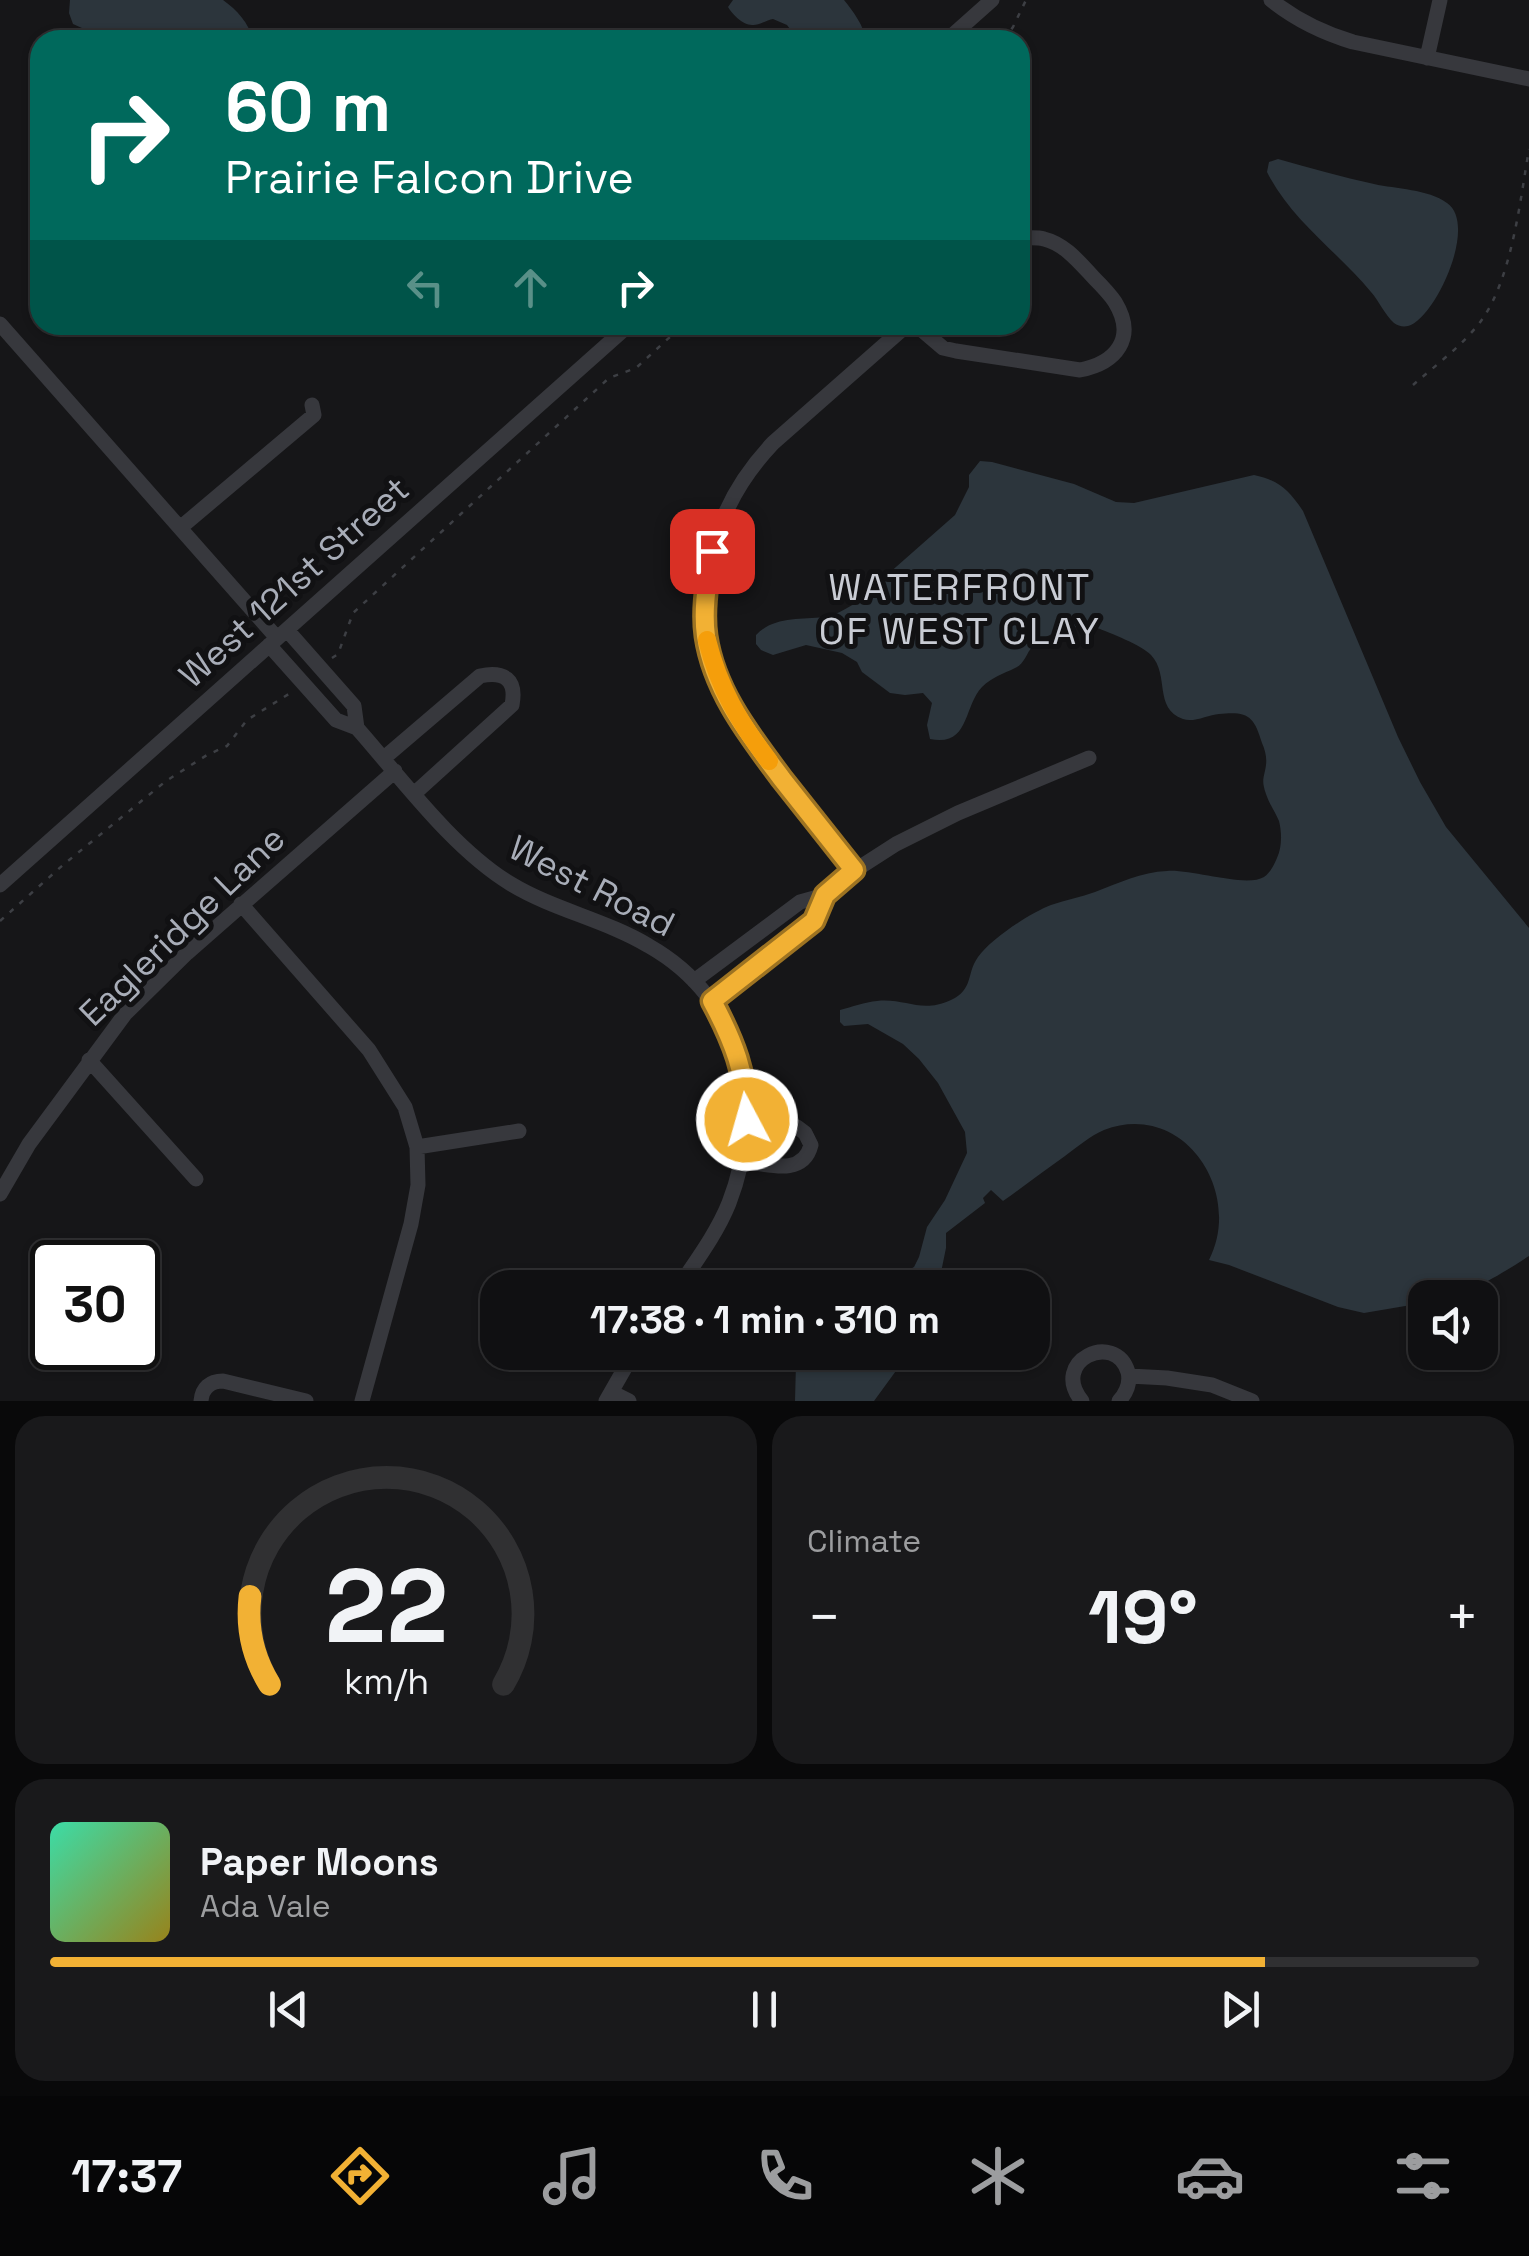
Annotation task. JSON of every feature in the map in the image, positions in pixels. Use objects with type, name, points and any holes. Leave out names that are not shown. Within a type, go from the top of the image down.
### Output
[{"type":"street","points":[[959,30],[992,0]]},
{"type":"street","points":[[1271,0],[1328,35],[1529,79]]},
{"type":"street","points":[[1427,58],[1440,0]]},
{"type":"street","points":[[928,335],[943,348],[956,352],[1080,370],[1110,359],[1120,349],[1123,336],[1114,300],[1060,246],[1042,238],[1030,238]]},
{"type":"street","name":"West Road","points":[[0,324],[278,638],[336,720],[357,728],[458,842],[512,884],[625,932],[669,958],[712,1001],[740,1060],[747,1094],[747,1120],[743,1161],[728,1205],[689,1270]]},
{"type":"street","name":"West 121st Street","points":[[0,885],[618,335]]},
{"type":"street","points":[[854,870],[750,737],[728,701],[706,636],[707,583],[726,506],[756,462],[897,335]]},
{"type":"street","points":[[180,528],[314,415],[312,405]]},
{"type":"street","name":"West Road","points":[[278,638],[354,706],[357,728]]},
{"type":"street","name":"Eagleridge Lane","points":[[0,1194],[30,1144],[124,1014],[480,676],[503,676],[512,683],[512,705],[415,793]]},
{"type":"street","points":[[694,981],[800,902],[825,895],[854,870],[896,844],[958,812],[1088,758]]},
{"type":"street","points":[[712,1001],[814,921],[825,895]]},
{"type":"street","points":[[241,904],[376,1059],[405,1106],[417,1147],[418,1185],[411,1224],[362,1401]]},
{"type":"street","points":[[89,1060],[196,1179]]},
{"type":"street","points":[[743,1161],[796,1166],[807,1157],[811,1146],[798,1127],[747,1120]]},
{"type":"street","points":[[417,1147],[519,1132]]},
{"type":"street","points":[[1082,1401],[1074,1391],[1074,1372],[1085,1356],[1094,1352],[1112,1354],[1126,1367],[1126,1393],[1119,1401]]},
{"type":"street","points":[[624,1370],[609,1396],[630,1401]]},
{"type":"street","points":[[1129,1376],[1212,1385],[1252,1401]]},
{"type":"street","points":[[201,1401],[208,1385],[224,1380],[306,1401]]},
{"type":"path","points":[[1012,30],[1026,0]]},
{"type":"path","points":[[1413,385],[1481,321],[1498,291],[1529,149]]},
{"type":"path","points":[[609,378],[636,368],[672,335]]},
{"type":"shaded area","points":[[70,0],[223,0],[250,30],[86,30],[73,24]]},
{"type":"shaded area","points":[[733,0],[844,0],[863,30],[791,30],[773,19],[749,25],[728,7]]},
{"type":"shaded area","points":[[1278,159],[1421,192],[1447,203],[1456,214],[1456,250],[1440,290],[1418,320],[1406,326],[1394,323],[1358,277],[1301,220],[1267,172],[1269,162]]},
{"type":"shaded area","points":[[980,461],[992,462],[1074,484],[1116,502],[1134,503],[1254,475],[1270,480],[1293,497],[1303,511],[1420,782],[1446,827],[1529,928],[1529,1256],[1489,1280],[1408,1280],[1408,1305],[1364,1313],[1338,1307],[1209,1260],[1218,1233],[1218,1206],[1212,1181],[1199,1158],[1181,1140],[1159,1128],[1133,1124],[1094,1135],[1003,1201],[991,1190],[983,1198],[985,1203],[946,1233],[941,1270],[908,1270],[914,1267],[927,1227],[967,1153],[965,1132],[938,1083],[919,1059],[903,1044],[868,1024],[844,1026],[840,1010],[877,1001],[931,1006],[951,1000],[963,991],[974,963],[992,942],[1042,909],[1157,872],[1256,880],[1270,871],[1281,845],[1279,821],[1263,779],[1266,754],[1253,721],[1237,713],[1191,720],[1174,714],[1168,707],[1160,672],[1151,655],[1102,630],[1072,628],[1040,641],[1018,666],[982,687],[959,731],[943,740],[930,739],[927,725],[932,703],[923,693],[890,693],[842,653],[806,645],[773,655],[756,644],[756,635],[771,625],[828,616],[854,604],[955,515],[969,487],[969,475]]},
{"type":"shaded area","points":[[796,1370],[897,1370],[874,1401],[795,1401]]},
{"type":"slow traffic","points":[[707,640],[728,701],[769,761]]},
{"type":"district","name":"WATERFRONT OF WEST CLAY","points":[[960,609]]},
{"type":"route","points":[[712,551],[706,636],[728,701],[750,737],[854,870],[825,895],[814,921],[712,1001],[740,1060],[747,1094],[747,1120]]}]
